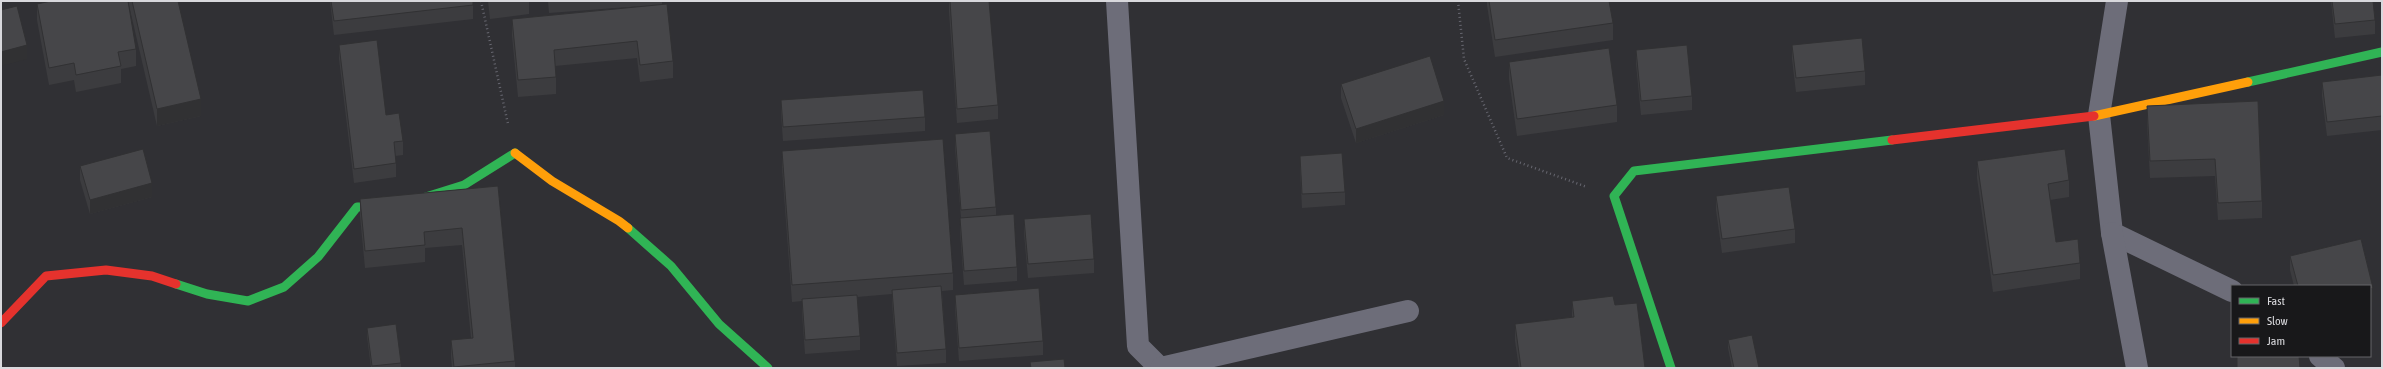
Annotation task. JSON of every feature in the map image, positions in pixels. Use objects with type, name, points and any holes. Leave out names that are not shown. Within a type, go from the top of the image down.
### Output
[{"type":"street","points":[[1117,1],[1138,346],[1151,365],[1408,311]]},
{"type":"street","points":[[2117,1],[2099,115],[2112,232],[2137,368]]},
{"type":"street","points":[[1671,368],[1614,196],[1634,171],[2099,115],[2382,52]]},
{"type":"street","points":[[1,323],[46,276],[106,270],[152,276],[207,294],[248,301],[284,287],[318,257],[357,207],[397,206],[464,185],[514,152],[552,181],[619,222],[671,266],[719,324],[768,368]]},
{"type":"street","points":[[2112,232],[2231,291]]},
{"type":"street","points":[[2321,357],[2334,368]]},
{"type":"path","points":[[481,1],[514,152]]},
{"type":"path","points":[[1458,1],[1464,59],[1507,158],[1614,196]]},
{"type":"building","points":[[51,1],[128,1],[136,49],[118,52],[121,66],[76,75],[74,63],[49,68],[37,4]]},
{"type":"building","points":[[132,1],[178,1],[201,99],[157,109]]},
{"type":"building","points":[[331,1],[473,1],[473,5],[334,21]]},
{"type":"building","points":[[950,1],[989,1],[998,105],[957,109]]},
{"type":"building","points":[[1489,1],[1609,1],[1613,23],[1495,40]]},
{"type":"building","points":[[2332,1],[2373,1],[2375,20],[2335,24]]},
{"type":"building","points":[[667,4],[673,61],[640,65],[637,41],[554,50],[556,77],[518,80],[512,19]]},
{"type":"building","points":[[17,6],[27,45],[1,52],[1,10]]},
{"type":"building","points":[[1862,38],[1865,71],[1796,78],[1792,45]]},
{"type":"building","points":[[377,40],[386,115],[399,113],[403,141],[394,142],[396,163],[354,169],[339,45]]},
{"type":"building","points":[[1687,45],[1692,96],[1641,101],[1636,50]]},
{"type":"building","points":[[1609,48],[1617,105],[1517,119],[1509,62]]},
{"type":"building","points":[[1430,56],[1444,101],[1356,129],[1341,84]]},
{"type":"building","points":[[2382,75],[2382,116],[2327,122],[2322,82]]},
{"type":"building","points":[[923,90],[925,117],[783,127],[781,100]]},
{"type":"building","points":[[2258,101],[2262,201],[2218,203],[2215,159],[2150,161],[2147,106]]},
{"type":"building","points":[[990,131],[996,207],[961,210],[955,134]]},
{"type":"building","points":[[943,139],[953,273],[792,285],[782,151]]},
{"type":"building","points":[[143,149],[152,183],[90,200],[80,166]]},
{"type":"building","points":[[2065,149],[2069,180],[2048,184],[2056,242],[2078,239],[2080,263],[1993,275],[1977,161]]},
{"type":"building","points":[[1342,153],[1345,192],[1302,194],[1300,156]]},
{"type":"building","points":[[498,186],[515,361],[454,367],[451,340],[473,338],[462,228],[424,232],[425,245],[365,251],[360,199]]},
{"type":"building","points":[[1789,187],[1795,229],[1722,239],[1716,196]]},
{"type":"building","points":[[1014,214],[1017,267],[964,271],[960,218]]},
{"type":"building","points":[[1091,214],[1094,259],[1028,264],[1024,219]]},
{"type":"building","points":[[2361,239],[2373,288],[2371,289],[2371,285],[2298,285],[2290,256]]},
{"type":"building","points":[[941,286],[946,349],[897,353],[892,290]]},
{"type":"building","points":[[1039,288],[1043,341],[959,348],[955,295]]},
{"type":"building","points":[[857,295],[860,336],[805,340],[802,299]]},
{"type":"building","points":[[1613,296],[1615,305],[1637,303],[1645,368],[1521,368],[1515,324],[1574,317],[1572,301]]},
{"type":"building","points":[[396,324],[401,363],[372,366],[367,328]]},
{"type":"building","points":[[1752,335],[1759,368],[1734,368],[1728,340]]},
{"type":"building","points":[[2237,357],[2299,357],[2300,368],[2237,368]]},
{"type":"building","points":[[1064,359],[1065,368],[1031,368],[1030,362]]},
{"type":"traffic: fast","points":[[2248,82],[2382,52]]},
{"type":"traffic: fast","points":[[1671,368],[1614,196],[1634,171],[1892,140]]},
{"type":"traffic: fast","points":[[176,284],[207,294],[248,301],[284,287],[318,257],[357,207],[397,206],[464,185],[515,153]]},
{"type":"traffic: fast","points":[[628,228],[671,266],[719,324],[768,368]]},
{"type":"traffic: slow","points":[[2094,116],[2248,82]]},
{"type":"traffic: slow","points":[[515,153],[552,181],[619,221],[628,228]]},
{"type":"traffic: jam","points":[[1892,140],[2094,116]]},
{"type":"traffic: jam","points":[[1,323],[46,276],[106,270],[152,276],[176,284]]}]
